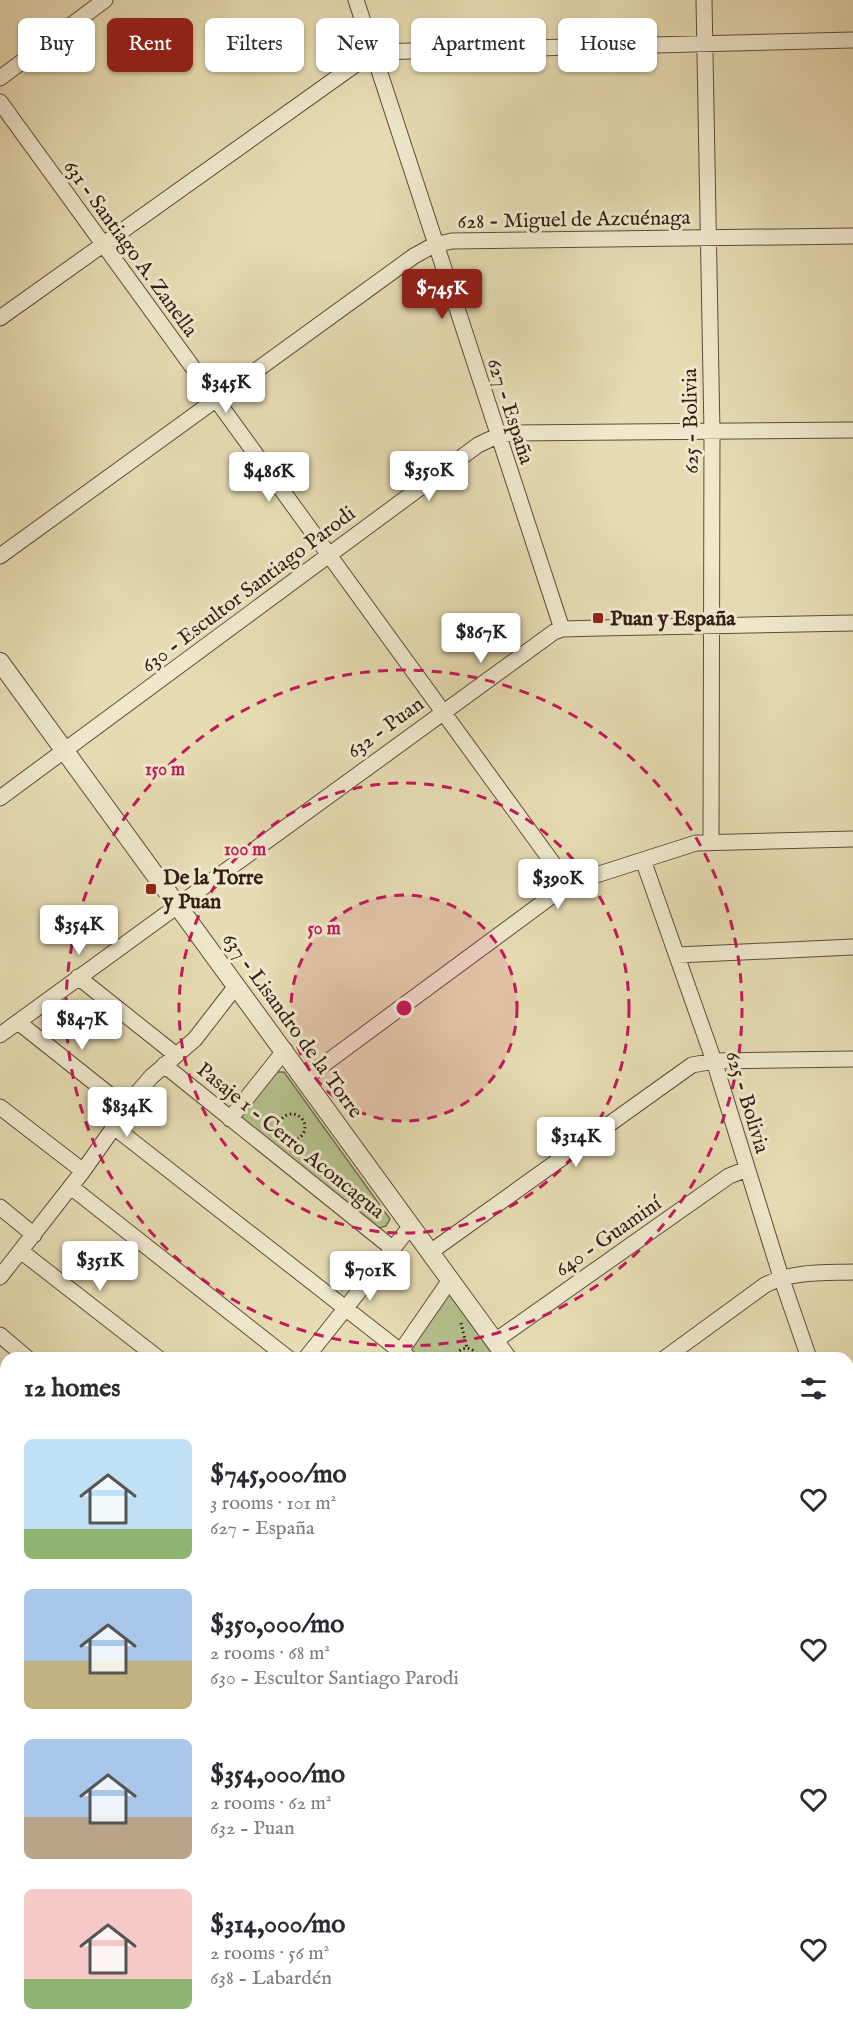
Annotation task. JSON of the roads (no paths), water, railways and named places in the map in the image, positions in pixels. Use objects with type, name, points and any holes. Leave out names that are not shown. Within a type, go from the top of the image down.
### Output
[{"type":"street","points":[[0,78],[105,0]]},
{"type":"street","name":"627 - España","points":[[356,0],[362,18]]},
{"type":"street","name":"625 - Bolivia","points":[[704,0],[712,432],[711,841]]},
{"type":"street","points":[[399,51],[853,40]]},
{"type":"street","points":[[0,318],[345,72]]},
{"type":"street","name":"627 - España","points":[[379,72],[562,629]]},
{"type":"street","name":"631 - Santiago A. Zanella","points":[[0,102],[568,884]]},
{"type":"street","name":"628 - Miguel de Azcuénaga","points":[[0,556],[414,256],[434,244],[452,241],[853,236]]},
{"type":"street","name":"630 - Escultor Santiago Parodi","points":[[0,798],[478,445],[497,436],[513,433],[853,430]]},
{"type":"street","points":[[562,629],[853,623]]},
{"type":"street","name":"632 - Puan","points":[[0,1035],[441,712],[562,629]]},
{"type":"street","name":"637 - Lisandro de la Torre","points":[[0,662],[285,1050],[410,1227],[503,1352]]},
{"type":"street","points":[[304,1079],[568,884],[696,843],[853,839]]},
{"type":"street","name":"625 - Bolivia","points":[[643,860],[714,1061],[807,1352]]},
{"type":"street","points":[[677,955],[853,948]]},
{"type":"street","name":"Pasaje 1 - Cerro Aconcagua","points":[[78,977],[170,1060],[230,1119],[392,1248]]},
{"type":"street","points":[[0,1277],[22,1252],[83,1170],[114,1127],[125,1107],[170,1060],[195,1039],[236,986]]},
{"type":"street","points":[[18,1022],[125,1107]]},
{"type":"street","points":[[230,1119],[285,1050]]},
{"type":"street","points":[[429,1253],[692,1065],[714,1061],[853,1059]]},
{"type":"street","points":[[0,1107],[83,1170]]},
{"type":"street","points":[[114,1127],[402,1352]]},
{"type":"street","name":"640 - Guaminí","points":[[495,1341],[729,1176],[747,1168]]},
{"type":"street","points":[[71,1186],[280,1352]]},
{"type":"street","points":[[0,1207],[34,1235]]},
{"type":"street","points":[[311,1352],[410,1227]]},
{"type":"street","points":[[22,1252],[150,1352]]},
{"type":"street","points":[[673,1352],[765,1285],[781,1276],[796,1273],[853,1272]]},
{"type":"street","points":[[406,1352],[450,1280]]},
{"type":"street","points":[[0,1335],[20,1352]]},
{"type":"place","name":"Puan y España","points":[[598,618]]},
{"type":"place","name":"De la Torre y Puan","points":[[151,889]]}]
